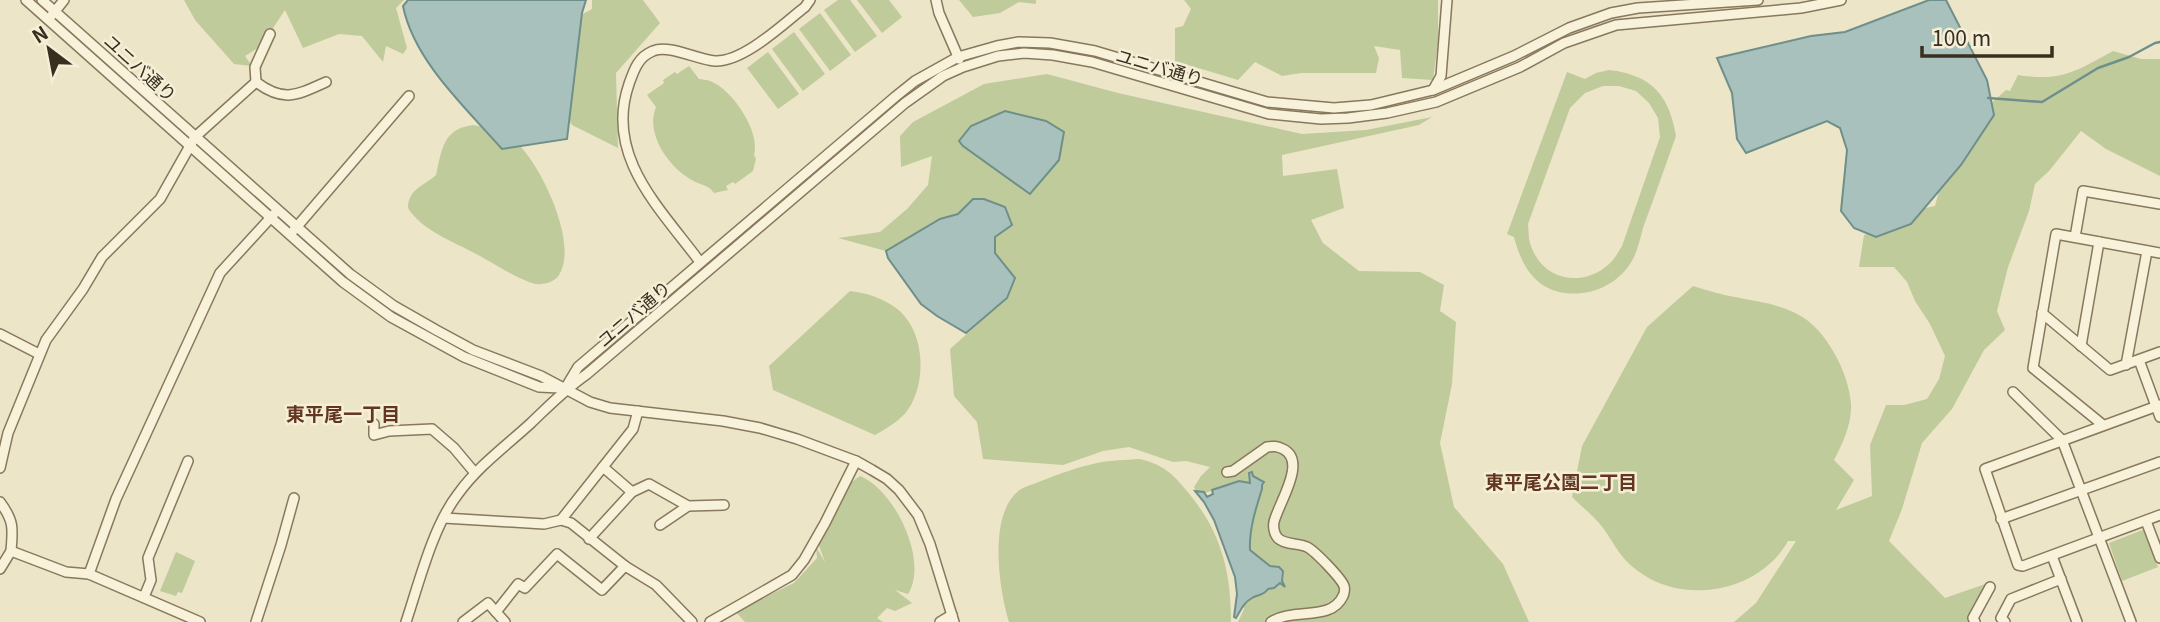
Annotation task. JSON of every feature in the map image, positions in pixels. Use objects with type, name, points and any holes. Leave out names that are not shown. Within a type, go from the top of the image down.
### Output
[{"type":"street","name":"ユニバ通り","points":[[26,0],[51,15],[350,274],[394,306],[473,350],[565,388]]},
{"type":"street","name":"ユニバ通り","points":[[42,0],[51,15],[190,147],[343,282],[391,317],[464,357],[539,387],[565,388],[587,374],[905,103],[943,76],[963,67],[1024,53],[1053,55],[1092,62],[1269,114],[1321,120],[1348,118],[1436,102],[1520,67],[1564,43],[1616,25],[1801,8],[1841,0]]},
{"type":"street","points":[[51,15],[64,0]]},
{"type":"street","points":[[701,262],[642,183],[626,149],[622,114],[635,64],[656,49],[710,60],[727,60],[762,41],[810,0]]},
{"type":"street","points":[[936,0],[963,67]]},
{"type":"street","points":[[1436,102],[1433,90],[1441,76],[1447,0]]},
{"type":"street","name":"ユニバ通り","points":[[565,388],[578,366],[915,80],[958,57],[1008,44],[1050,43],[1095,51],[1268,102],[1334,108],[1371,105],[1433,90],[1611,13],[1638,8],[1758,0]]},
{"type":"street","points":[[270,34],[255,67],[256,82],[269,92],[288,96],[326,82]]},
{"type":"street","points":[[0,468],[8,433],[46,340],[83,289],[102,257],[160,199],[195,137],[256,82]]},
{"type":"street","points":[[290,235],[409,96]]},
{"type":"street","points":[[2075,237],[2083,191],[2160,204]]},
{"type":"street","points":[[89,574],[116,499],[220,272],[278,210]]},
{"type":"street","points":[[2102,425],[2033,368],[2056,234],[2160,253]]},
{"type":"street","points":[[2081,346],[2099,242]]},
{"type":"street","points":[[2126,365],[2147,251]]},
{"type":"street","points":[[2042,313],[2110,370],[2160,352]]},
{"type":"street","points":[[0,334],[39,354]]},
{"type":"street","points":[[2139,360],[2160,417]]},
{"type":"street","points":[[419,622],[407,620],[419,580],[444,517],[456,496],[475,473],[565,388],[590,402],[610,408],[760,428],[856,461],[887,479],[918,515],[930,544],[953,619],[940,622]]},
{"type":"street","points":[[2013,392],[2062,440],[2131,622]]},
{"type":"street","points":[[2158,406],[1985,469],[2018,565],[2023,566],[2052,556],[2160,516]]},
{"type":"street","points":[[561,520],[632,429],[638,411]]},
{"type":"street","points":[[374,424],[374,435],[390,431],[432,429],[454,447],[475,473]]},
{"type":"street","points":[[1227,472],[1233,471],[1267,447],[1273,446],[1288,452],[1292,457],[1292,473],[1272,525],[1276,536],[1280,540],[1306,546],[1317,553],[1344,586],[1341,600],[1329,612],[1321,615],[1286,615],[1271,622]]},
{"type":"street","points":[[144,597],[151,580],[148,558],[188,461]]},
{"type":"street","points":[[710,622],[792,575],[825,523],[856,461]]},
{"type":"street","points":[[2001,519],[2160,462]]},
{"type":"street","points":[[603,467],[632,492]]},
{"type":"street","points":[[589,538],[632,492],[649,484],[688,506],[724,505]]},
{"type":"street","points":[[256,622],[294,498]]},
{"type":"street","points":[[0,502],[8,511],[13,526],[11,551],[0,569]]},
{"type":"street","points":[[660,524],[688,506]]},
{"type":"street","points":[[444,517],[544,524],[561,520],[571,523],[625,566],[656,585],[692,622]]},
{"type":"street","points":[[2146,521],[2160,558]]},
{"type":"street","points":[[11,551],[65,572],[89,574],[200,622]]},
{"type":"street","points":[[496,612],[518,584],[525,588],[557,554],[602,590],[625,566]]},
{"type":"street","points":[[2052,556],[2077,622]]},
{"type":"street","points":[[2005,622],[2001,618],[2011,599],[2061,579]]},
{"type":"street","points":[[1975,622],[1973,618],[1990,587]]},
{"type":"street","points":[[463,622],[488,603],[505,622]]},
{"type":"green space","points":[[184,0],[404,0],[396,8],[407,48],[403,54],[386,46],[383,62],[362,36],[339,34],[303,48],[285,10],[261,46],[245,56],[252,66],[234,64],[195,20]]},
{"type":"green space","points":[[592,0],[643,0],[660,23],[616,73],[618,148],[572,125],[543,82],[551,31],[592,9]]},
{"type":"green space","points":[[838,0],[850,0],[877,36],[855,52],[824,10]]},
{"type":"green space","points":[[857,0],[889,0],[902,17],[882,33]]},
{"type":"green space","points":[[959,0],[1036,0],[1036,4],[1019,2],[1000,13],[973,17]]},
{"type":"green space","points":[[1184,0],[1438,0],[1438,42],[1433,80],[1402,78],[1400,50],[1374,46],[1379,58],[1376,73],[1301,73],[1282,76],[1255,62],[1238,80],[1175,61],[1175,28],[1183,26],[1191,9]]},
{"type":"green space","points":[[820,13],[851,55],[830,71],[799,29]]},
{"type":"green space","points":[[794,32],[825,74],[803,91],[772,49]]},
{"type":"green space","points":[[2113,51],[2141,59],[2160,59],[2160,176],[2106,149],[2081,131],[2035,184],[1997,311],[2005,330],[1984,350],[1952,409],[1922,443],[1902,509],[1889,541],[1945,598],[1988,583],[1970,616],[1970,622],[1734,622],[1756,603],[1796,541],[1788,541],[1776,558],[1760,571],[1722,588],[1680,589],[1659,583],[1628,563],[1600,524],[1572,497],[1582,446],[1647,327],[1693,286],[1774,305],[1808,321],[1826,340],[1841,366],[1851,404],[1844,440],[1834,460],[1854,480],[1836,510],[1872,496],[1870,445],[1886,405],[1904,405],[1927,399],[1939,379],[1945,356],[1907,282],[1894,267],[1859,267],[1864,235],[1897,226],[1916,210],[1935,206],[1944,171],[1987,107],[2006,90],[2010,91],[2018,75],[2058,76]]},
{"type":"green space","points":[[768,52],[799,94],[778,109],[747,68]]},
{"type":"green space","points":[[689,66],[699,79],[709,81],[727,93],[743,112],[753,135],[756,159],[753,171],[735,184],[733,182],[726,186],[728,190],[714,193],[693,181],[674,166],[656,138],[653,117],[656,107],[647,95],[664,83],[663,80]]},
{"type":"green space","points":[[1609,70],[1647,82],[1663,98],[1669,109],[1676,136],[1636,251],[1624,272],[1599,289],[1579,293],[1559,292],[1534,278],[1520,255],[1514,237],[1507,234],[1567,72],[1585,79]],"holes":[[[1603,86],[1619,86],[1636,91],[1649,103],[1658,118],[1660,137],[1622,246],[1615,258],[1599,272],[1576,278],[1565,277],[1545,267],[1537,258],[1530,243],[1528,224],[1570,108],[1585,93]]]},
{"type":"green space","points":[[1047,74],[1118,93],[1302,134],[1366,130],[1432,117],[1419,125],[1282,155],[1283,176],[1337,169],[1344,208],[1311,220],[1323,243],[1359,271],[1420,272],[1444,285],[1440,311],[1456,322],[1452,384],[1440,443],[1454,507],[1503,564],[1529,622],[1238,622],[1244,609],[1243,599],[1252,557],[1235,484],[1198,495],[1194,487],[1210,467],[1186,461],[1173,462],[1129,447],[1103,451],[1063,465],[983,459],[977,422],[954,396],[950,349],[1007,298],[1015,279],[995,253],[995,237],[973,199],[958,214],[940,219],[886,251],[838,238],[880,232],[907,209],[928,185],[932,156],[901,167],[900,136],[913,122],[984,84]]},
{"type":"green space","points":[[473,125],[496,131],[517,143],[527,154],[546,186],[561,225],[564,244],[564,261],[559,275],[552,281],[536,284],[514,275],[430,230],[408,208],[414,192],[436,175],[442,149],[450,136],[463,127]]},
{"type":"green space","points":[[850,291],[874,296],[896,308],[912,327],[920,352],[920,379],[912,403],[901,418],[875,435],[773,390],[769,366]]},
{"type":"green space","points":[[1140,459],[1156,464],[1174,477],[1191,496],[1210,525],[1227,571],[1231,622],[1009,622],[1002,591],[998,552],[1003,515],[1010,500],[1023,488],[1076,469],[1102,462]]},
{"type":"green space","points":[[860,476],[885,496],[905,528],[914,564],[913,580],[908,594],[895,590],[912,603],[895,611],[887,608],[877,618],[883,622],[745,622],[735,611],[794,583],[817,558],[816,547],[825,562],[818,543],[849,484]]},
{"type":"green space","points":[[2145,529],[2158,567],[2122,581],[2109,543]]},
{"type":"green space","points":[[176,552],[195,561],[182,593],[178,592],[176,596],[160,591]]},
{"type":"water","points":[[408,0],[586,0],[582,13],[567,139],[502,149],[443,83],[418,46],[403,6]]},
{"type":"water","points":[[1929,0],[1946,0],[1987,80],[1994,115],[1961,165],[1911,224],[1876,237],[1854,228],[1841,211],[1847,150],[1840,128],[1827,121],[1746,153],[1737,139],[1732,93],[1717,58],[1811,36],[1845,32]]},
{"type":"water","points":[[1005,111],[1046,121],[1064,132],[1059,160],[1030,194],[959,141],[971,126]]},
{"type":"water","points":[[973,199],[984,199],[1005,207],[1012,225],[995,237],[995,253],[1015,278],[1007,298],[966,333],[921,304],[888,258],[886,251],[940,219],[958,214]]},
{"type":"water","points":[[1252,472],[1253,476],[1264,482],[1255,511],[1250,550],[1270,566],[1279,567],[1283,571],[1282,581],[1285,587],[1280,583],[1252,598],[1244,604],[1236,618],[1235,577],[1214,520],[1195,491],[1204,492],[1207,497],[1213,494],[1212,490],[1239,481],[1250,483],[1249,473]]},
{"type":"waterway","points":[[1988,98],[2042,102],[2098,68],[2160,42]]},
{"type":"district","name":"東平尾一丁目","points":[[343,412]]},
{"type":"district","name":"東平尾公園二丁目","points":[[1561,480]]}]
